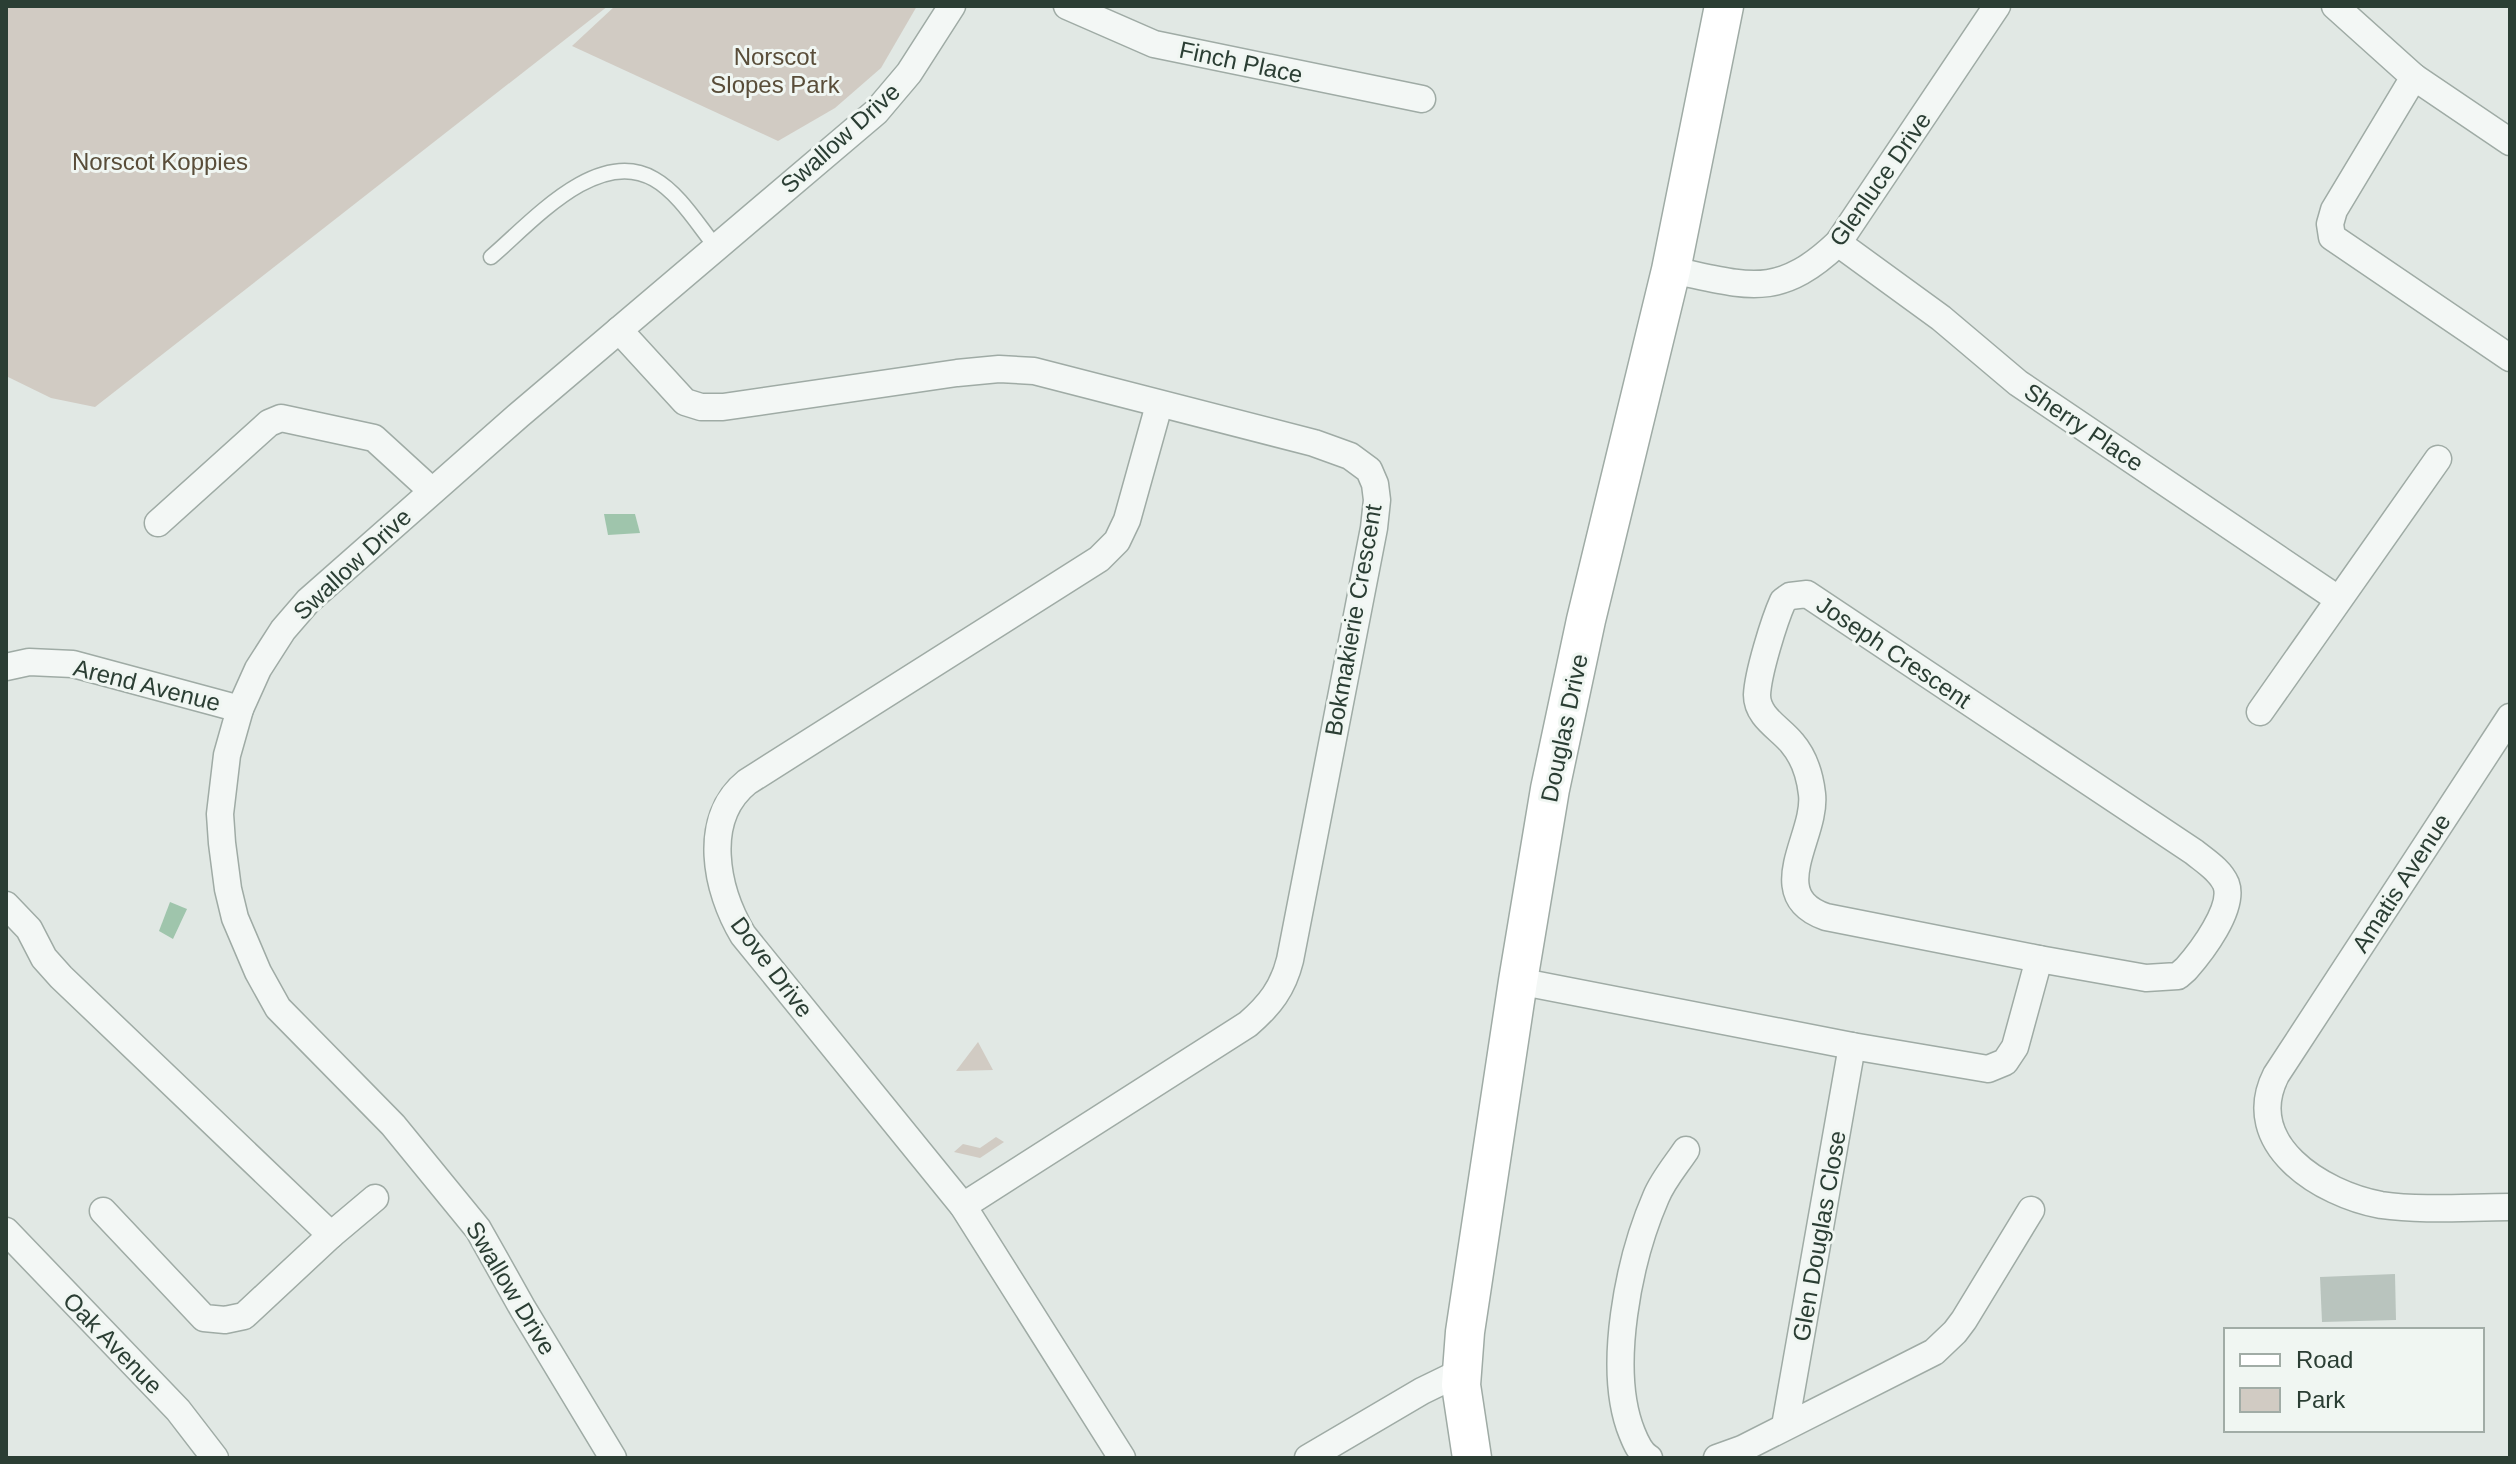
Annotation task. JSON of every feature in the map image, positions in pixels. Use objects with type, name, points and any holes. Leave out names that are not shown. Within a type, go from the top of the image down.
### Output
[{"type":"street","name":"Swallow Drive","points":[[613,1458],[478,1229],[393,1125],[278,1008],[258,972],[235,918],[228,889],[220,814],[227,755],[240,709],[258,669],[291,619],[354,558],[876,112],[909,73],[952,6]]},
{"type":"street","name":"Finch Place","points":[[1067,6],[1154,44],[1422,99]]},
{"type":"street","name":"Douglas Drive","points":[[1472,1458],[1461,1372],[1469,1300],[1518,981],[1567,704],[1671,270],[1724,6]]},
{"type":"street","name":"Glenluce Drive","points":[[1671,270],[1764,285],[1799,275],[1838,243],[1997,6]]},
{"type":"street","points":[[2335,6],[2414,77],[2510,142]]},
{"type":"street","points":[[2414,77],[2334,210],[2330,224],[2332,237],[2510,358]]},
{"type":"street","name":"Sherry Place","points":[[1838,243],[1941,318],[2018,383],[2338,599]]},
{"type":"street","name":"Bokmakierie Crescent","points":[[619,330],[677,396],[692,406],[723,407],[999,369],[1034,371],[1336,450],[1363,465],[1375,484],[1374,528],[1290,960],[1275,998],[1248,1024],[963,1206]]},
{"type":"street","name":"Dove Drive","points":[[1122,1458],[963,1206],[743,935],[724,896],[719,826],[730,797],[747,782],[1110,550],[1127,520],[1159,405]]},
{"type":"street","points":[[158,523],[269,423],[281,418],[374,438],[432,491]]},
{"type":"street","points":[[2260,712],[2438,459]]},
{"type":"street","name":"Joseph Crescent","points":[[1807,594],[2194,852],[2225,881],[2228,892],[2224,912],[2197,957],[2178,976],[2146,978],[2039,959],[1826,917],[1802,904],[1796,883],[1796,863],[1811,810],[1812,793],[1802,758],[1762,712],[1757,695],[1777,618],[1783,601],[1790,596],[1807,594]]},
{"type":"street","name":"Arend Avenue","points":[[6,667],[29,662],[73,664],[240,709]]},
{"type":"street","name":"Amatis Avenue","points":[[2510,717],[2292,1049],[2270,1087],[2266,1109],[2268,1125],[2275,1141],[2300,1167],[2336,1189],[2379,1204],[2404,1207],[2510,1207]]},
{"type":"street","points":[[6,905],[29,929],[44,958],[61,977],[331,1235]]},
{"type":"street","points":[[1518,981],[1852,1046],[1988,1069],[1997,1067],[2015,1047],[2039,959]]},
{"type":"street","name":"Glen Douglas Close","points":[[1785,1426],[1852,1046]]},
{"type":"street","points":[[1649,1458],[1644,1456],[1636,1443],[1628,1422],[1621,1391],[1620,1342],[1646,1224],[1657,1194],[1686,1150]]},
{"type":"street","points":[[103,1211],[204,1318],[225,1320],[244,1316],[375,1198]]},
{"type":"street","points":[[1717,1458],[1742,1449],[1943,1344],[1977,1301],[2031,1210]]},
{"type":"street","name":"Oak Avenue","points":[[6,1231],[178,1410],[215,1458]]},
{"type":"street","points":[[1308,1458],[1422,1391],[1461,1372]]},
{"type":"lane","points":[[491,257],[572,188],[597,175],[629,171],[651,177],[670,191],[716,247]]},
{"type":"green space","name":"Norscot Koppies","points":[[6,6],[608,6],[95,407],[51,398],[6,376]]},
{"type":"green space","name":"Norscot Slopes Park","points":[[615,6],[917,6],[881,68],[835,108],[778,141],[572,46]]},
{"type":"green space","points":[[978,1042],[993,1070],[956,1071]]},
{"type":"green space","points":[[996,1137],[1004,1142],[980,1158],[954,1152],[963,1144],[980,1148]]},
{"type":"shaded area","points":[[604,514],[635,514],[640,533],[608,535]]},
{"type":"shaded area","points":[[170,902],[187,909],[173,939],[159,931]]},
{"type":"building","points":[[2395,1274],[2396,1320],[2322,1322],[2320,1277]]}]
